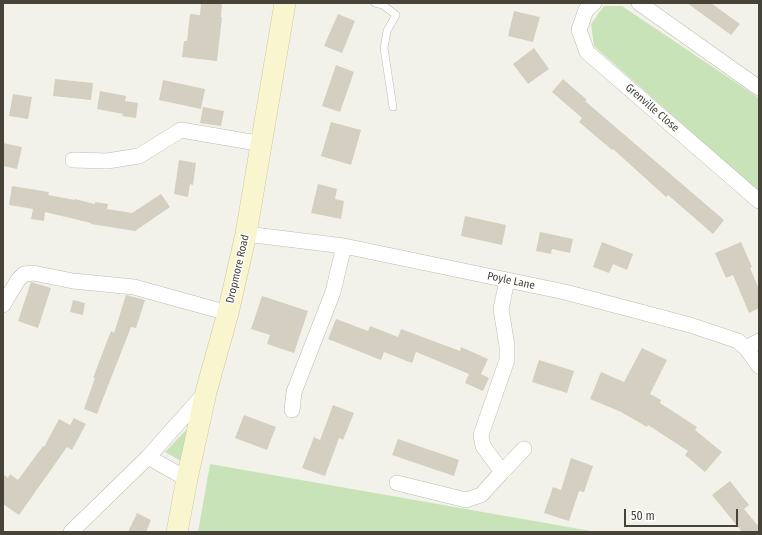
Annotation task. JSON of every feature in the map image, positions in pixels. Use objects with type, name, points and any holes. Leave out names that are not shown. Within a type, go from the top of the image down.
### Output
[{"type":"street","name":"Dropmore Road","points":[[177,532],[206,392],[228,313],[246,234],[263,144],[286,3]]},
{"type":"street","name":"Grenville Close","points":[[594,3],[586,10],[579,30],[587,52],[759,201]]},
{"type":"street","points":[[638,3],[759,88]]},
{"type":"street","points":[[73,160],[107,161],[139,156],[181,130],[263,144]]},
{"type":"street","name":"Poyle Lane","points":[[246,234],[344,246],[565,292],[690,325],[738,341],[753,344],[759,366]]},
{"type":"street","points":[[292,410],[294,392],[333,292],[344,246]]},
{"type":"street","points":[[3,305],[18,280],[24,274],[33,273],[73,281],[134,287],[228,313]]},
{"type":"street","points":[[502,472],[483,446],[481,435],[507,360],[507,346],[501,309],[507,280]]},
{"type":"street","points":[[71,532],[148,457],[206,392]]},
{"type":"street","points":[[397,483],[466,500],[482,495],[524,449]]},
{"type":"street","points":[[148,457],[187,479]]},
{"type":"lane","points":[[375,3],[383,5],[396,15],[387,31],[384,48],[393,107]]},
{"type":"green space","points":[[604,6],[622,6],[759,98],[759,192],[594,46],[591,24]]},
{"type":"green space","points":[[189,427],[181,461],[165,452]]},
{"type":"green space","points":[[210,464],[591,531],[591,532],[198,532]]},
{"type":"building","points":[[201,3],[222,3],[222,17],[217,61],[182,57],[184,41],[187,41],[190,14],[200,15]]},
{"type":"building","points":[[687,3],[711,3],[740,24],[731,35]]},
{"type":"building","points":[[514,11],[540,17],[533,42],[508,36]]},
{"type":"building","points":[[338,14],[355,21],[342,53],[324,46]]},
{"type":"building","points":[[534,48],[549,69],[528,84],[513,64]]},
{"type":"building","points":[[336,65],[354,72],[340,112],[322,106]]},
{"type":"building","points":[[55,79],[93,83],[91,100],[53,96]]},
{"type":"building","points":[[563,79],[587,100],[585,101],[724,220],[713,234],[668,195],[666,197],[613,149],[612,150],[579,122],[582,118],[552,92]]},
{"type":"building","points":[[163,80],[205,89],[201,109],[159,100]]},
{"type":"building","points":[[100,91],[126,96],[125,101],[138,103],[136,118],[97,109]]},
{"type":"building","points":[[13,94],[32,97],[28,119],[9,116]]},
{"type":"building","points":[[203,107],[224,111],[221,126],[200,123]]},
{"type":"building","points":[[331,122],[361,130],[351,165],[321,156]]},
{"type":"building","points":[[3,143],[22,147],[17,169],[3,166]]},
{"type":"building","points":[[179,160],[196,163],[193,185],[190,184],[188,197],[174,194]]},
{"type":"building","points":[[318,184],[337,189],[335,199],[344,201],[341,219],[311,213]]},
{"type":"building","points":[[12,186],[49,192],[48,195],[95,204],[95,202],[108,204],[107,209],[132,213],[161,194],[170,207],[135,231],[91,224],[45,212],[44,221],[31,219],[33,209],[9,205]]},
{"type":"building","points":[[465,216],[506,225],[502,245],[461,236]]},
{"type":"building","points":[[540,232],[573,239],[570,253],[552,249],[551,254],[536,251]]},
{"type":"building","points":[[602,242],[633,254],[627,270],[613,264],[609,273],[593,267]]},
{"type":"building","points":[[741,242],[752,267],[750,268],[759,289],[759,308],[749,313],[733,275],[726,278],[715,253]]},
{"type":"building","points":[[31,282],[51,288],[38,328],[18,321]]},
{"type":"building","points":[[126,295],[145,300],[136,328],[131,327],[97,414],[84,409],[95,378],[93,378],[111,331],[114,333]]},
{"type":"building","points":[[262,296],[308,311],[294,353],[267,344],[270,335],[251,329]]},
{"type":"building","points":[[73,300],[85,303],[83,315],[70,312]]},
{"type":"building","points":[[336,319],[368,331],[370,326],[398,337],[401,329],[460,351],[461,347],[488,359],[481,374],[489,378],[483,391],[465,383],[469,374],[416,352],[412,363],[384,352],[381,360],[328,339]]},
{"type":"building","points":[[642,348],[667,360],[650,394],[661,400],[660,403],[697,427],[695,430],[722,452],[705,472],[685,455],[688,451],[648,425],[647,427],[621,412],[590,399],[601,372],[624,382]]},
{"type":"building","points":[[539,360],[574,371],[567,393],[532,382]]},
{"type":"building","points":[[333,405],[354,413],[343,440],[339,438],[325,476],[302,468],[314,437],[320,440]]},
{"type":"building","points":[[244,415],[276,427],[267,450],[235,438]]},
{"type":"building","points":[[74,418],[86,424],[72,450],[67,447],[19,515],[3,504],[3,474],[8,478],[10,474],[18,480],[43,446],[44,447],[59,419],[70,425]]},
{"type":"building","points":[[398,439],[459,460],[454,476],[392,455]]},
{"type":"building","points":[[571,458],[593,466],[584,492],[579,491],[569,521],[544,513],[553,487],[561,490]]},
{"type":"building","points":[[730,481],[749,505],[744,509],[759,527],[759,532],[742,532],[712,495]]},
{"type":"building","points":[[137,513],[151,520],[146,532],[128,532]]}]
